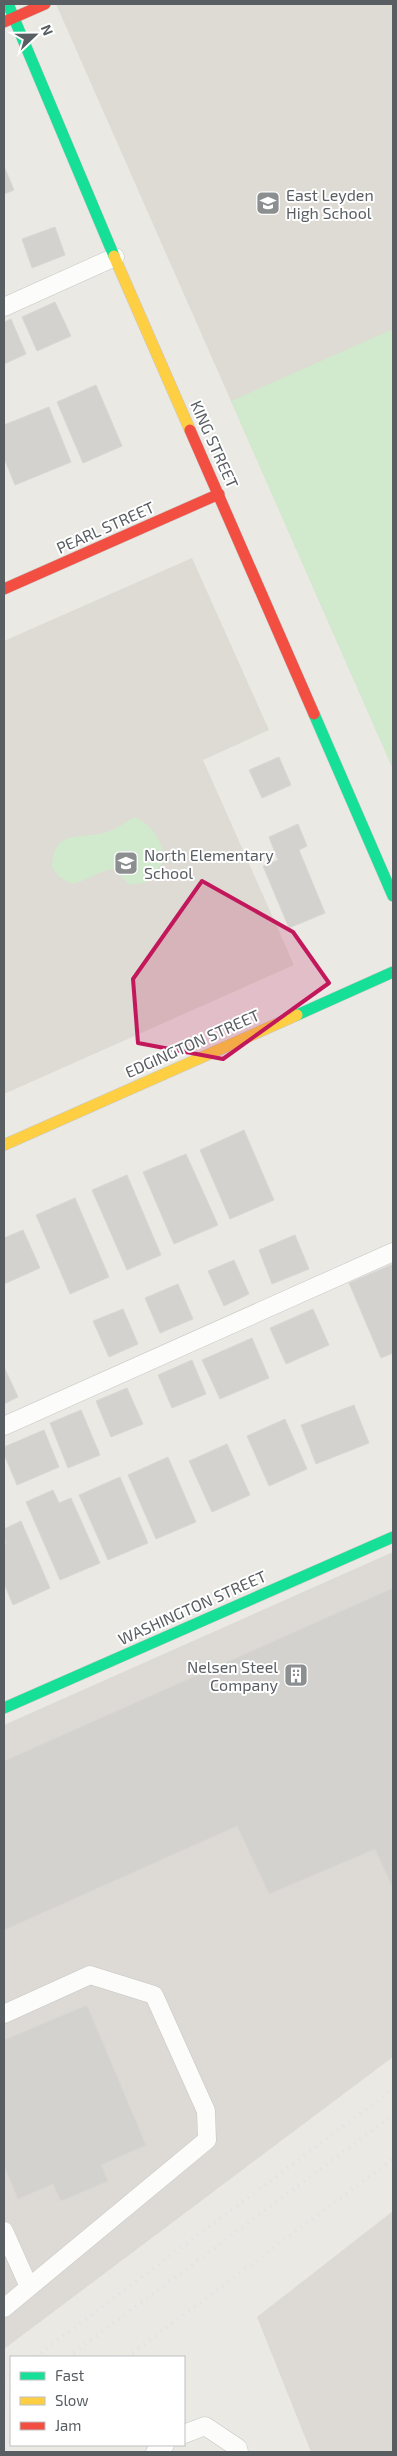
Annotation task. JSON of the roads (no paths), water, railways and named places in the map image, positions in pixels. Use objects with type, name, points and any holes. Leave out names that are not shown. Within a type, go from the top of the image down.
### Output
[{"type":"street","name":"KING STREET","points":[[8,4],[9,20],[219,494],[393,896]]},
{"type":"street","points":[[9,20],[45,4]]},
{"type":"street","name":"PEARL STREET","points":[[4,589],[219,494]]},
{"type":"street","name":"EDGINGTON STREET","points":[[4,1145],[393,972]]},
{"type":"street","name":"WASHINGTON STREET","points":[[4,1708],[393,1537]]},
{"type":"lane","points":[[4,307],[115,257]]},
{"type":"lane","points":[[4,1426],[393,1252]]},
{"type":"lane","points":[[4,2014],[90,1975],[154,1995],[206,2111],[208,2140],[4,2308]]},
{"type":"lane","points":[[4,2231],[29,2288]]},
{"type":"lane","points":[[185,2434],[205,2426],[238,2448],[239,2452]]},
{"type":"railway","points":[[36,2356],[393,2089]]},
{"type":"railway","points":[[69,2356],[393,2115]]},
{"type":"railway","points":[[128,2356],[393,2159]]},
{"type":"railway","points":[[4,2381],[10,2376]]},
{"type":"railway","points":[[4,2405],[10,2401]]},
{"type":"railway","points":[[4,2448],[10,2443]]},
{"type":"place","name":"East Leyden High School","points":[[268,203]]},
{"type":"place","name":"North Elementary School","points":[[126,863]]},
{"type":"place","name":"Nelsen Steel Company","points":[[296,1675]]}]
